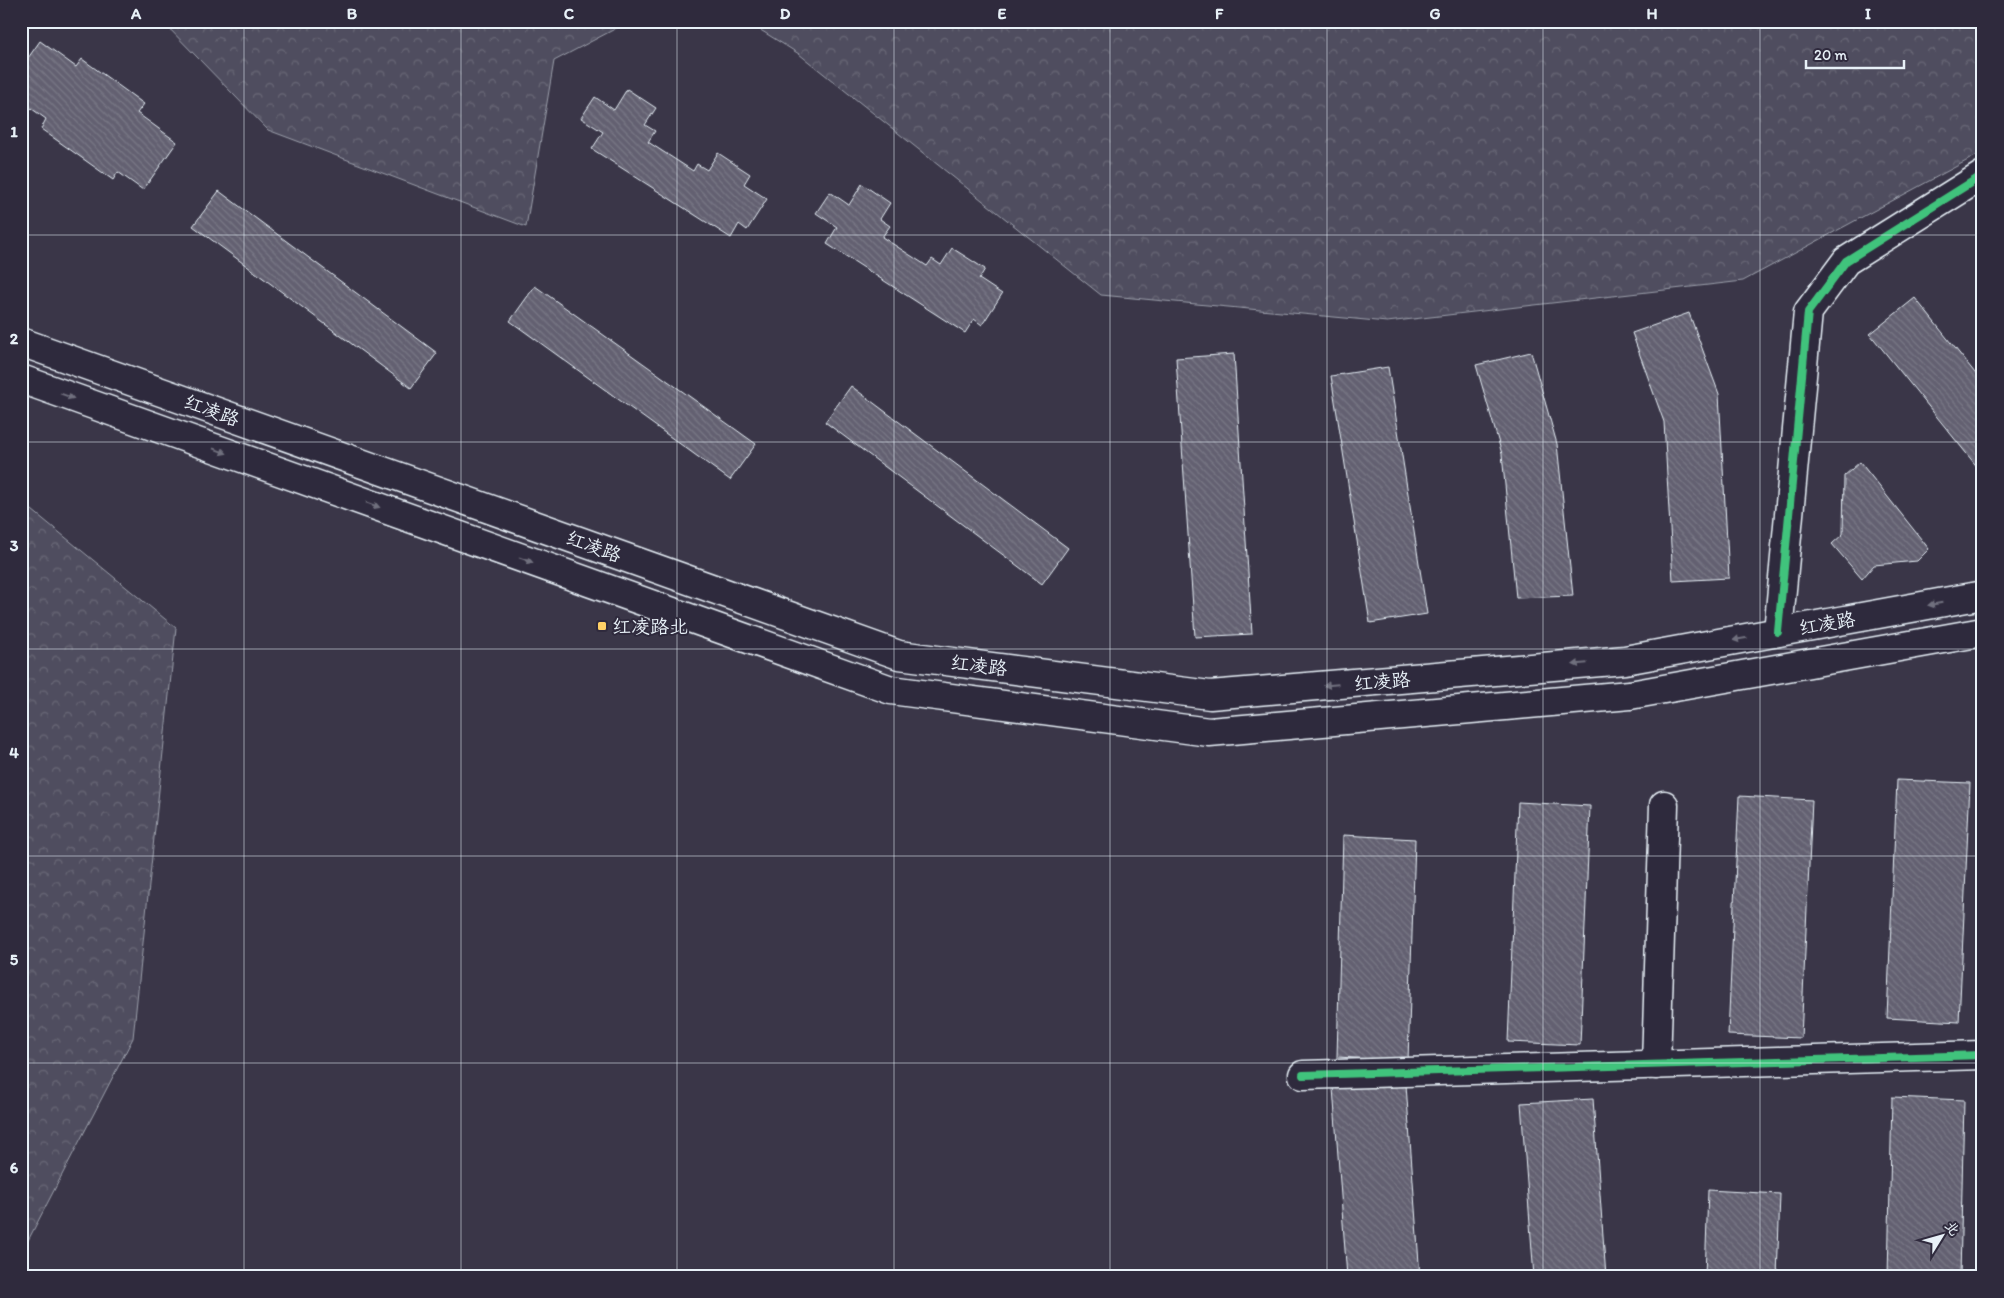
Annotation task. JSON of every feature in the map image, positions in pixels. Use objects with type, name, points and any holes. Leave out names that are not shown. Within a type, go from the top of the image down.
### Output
[{"type":"main road","points":[[1778,632],[1808,312],[1846,261],[1983,176]]},
{"type":"main road","name":"红凌路","points":[[21,342],[899,655],[1210,695],[1625,660],[1983,595]]},
{"type":"main road","name":"红凌路","points":[[21,379],[891,690],[1200,731],[1219,731],[1630,695],[1983,632]]},
{"type":"main road","points":[[1656,1065],[1664,805]]},
{"type":"main road","points":[[1303,1075],[1983,1055]]},
{"type":"green space","points":[[162,21],[630,21],[554,61],[526,227],[268,130]]},
{"type":"green space","points":[[746,21],[1983,21],[1983,152],[1743,281],[1387,322],[1101,295],[799,54]]},
{"type":"green space","points":[[21,501],[176,628],[133,1038],[21,1254]]},
{"type":"building","points":[[40,41],[76,67],[82,59],[144,104],[137,113],[177,142],[143,190],[118,172],[113,180],[41,129],[46,119],[21,101],[21,68]]},
{"type":"building","points":[[627,89],[656,108],[645,125],[655,131],[648,142],[693,171],[697,164],[707,170],[718,153],[750,174],[744,184],[767,199],[747,230],[739,224],[731,238],[592,149],[603,132],[581,118],[595,97],[614,110]]},
{"type":"building","points":[[862,184],[890,203],[880,219],[890,226],[882,237],[927,266],[932,259],[941,265],[952,248],[985,269],[979,279],[1002,294],[982,325],[974,319],[965,333],[827,244],[837,227],[816,213],[830,192],[849,205]]},
{"type":"building","points":[[219,191],[437,353],[411,388],[193,226]]},
{"type":"building","points":[[535,286],[756,444],[730,480],[510,321]]},
{"type":"building","points":[[1915,298],[1983,383],[1983,474],[1870,334]]},
{"type":"building","points":[[1689,313],[1719,394],[1729,578],[1673,581],[1664,422],[1632,333]]},
{"type":"building","points":[[1531,352],[1557,444],[1573,596],[1516,598],[1502,454],[1476,365]]},
{"type":"building","points":[[1234,354],[1252,634],[1195,637],[1176,358]]},
{"type":"building","points":[[1388,367],[1427,614],[1370,623],[1331,376]]},
{"type":"building","points":[[851,386],[1068,548],[1042,584],[825,422]]},
{"type":"building","points":[[1860,462],[1929,549],[1917,561],[1874,565],[1862,579],[1832,544],[1843,534],[1844,476]]},
{"type":"building","points":[[1897,780],[1970,783],[1959,1022],[1887,1018]]},
{"type":"building","points":[[1739,796],[1812,800],[1801,1038],[1728,1035]]},
{"type":"building","points":[[1518,802],[1590,806],[1580,1045],[1508,1042]]},
{"type":"building","points":[[1343,835],[1415,839],[1408,1061],[1337,1057]]},
{"type":"building","points":[[1406,1085],[1420,1277],[1347,1277],[1333,1088]]},
{"type":"building","points":[[1892,1097],[1964,1100],[1960,1277],[1888,1277]]},
{"type":"building","points":[[1593,1099],[1606,1277],[1534,1277],[1521,1103]]},
{"type":"building","points":[[1708,1190],[1780,1194],[1777,1277],[1705,1277]]},
{"type":"cycle path","points":[[1778,632],[1808,312],[1846,261],[1983,175]]},
{"type":"cycle path","points":[[1303,1075],[1983,1055]]},
{"type":"place","name":"红凌路北","points":[[602,626]]}]
